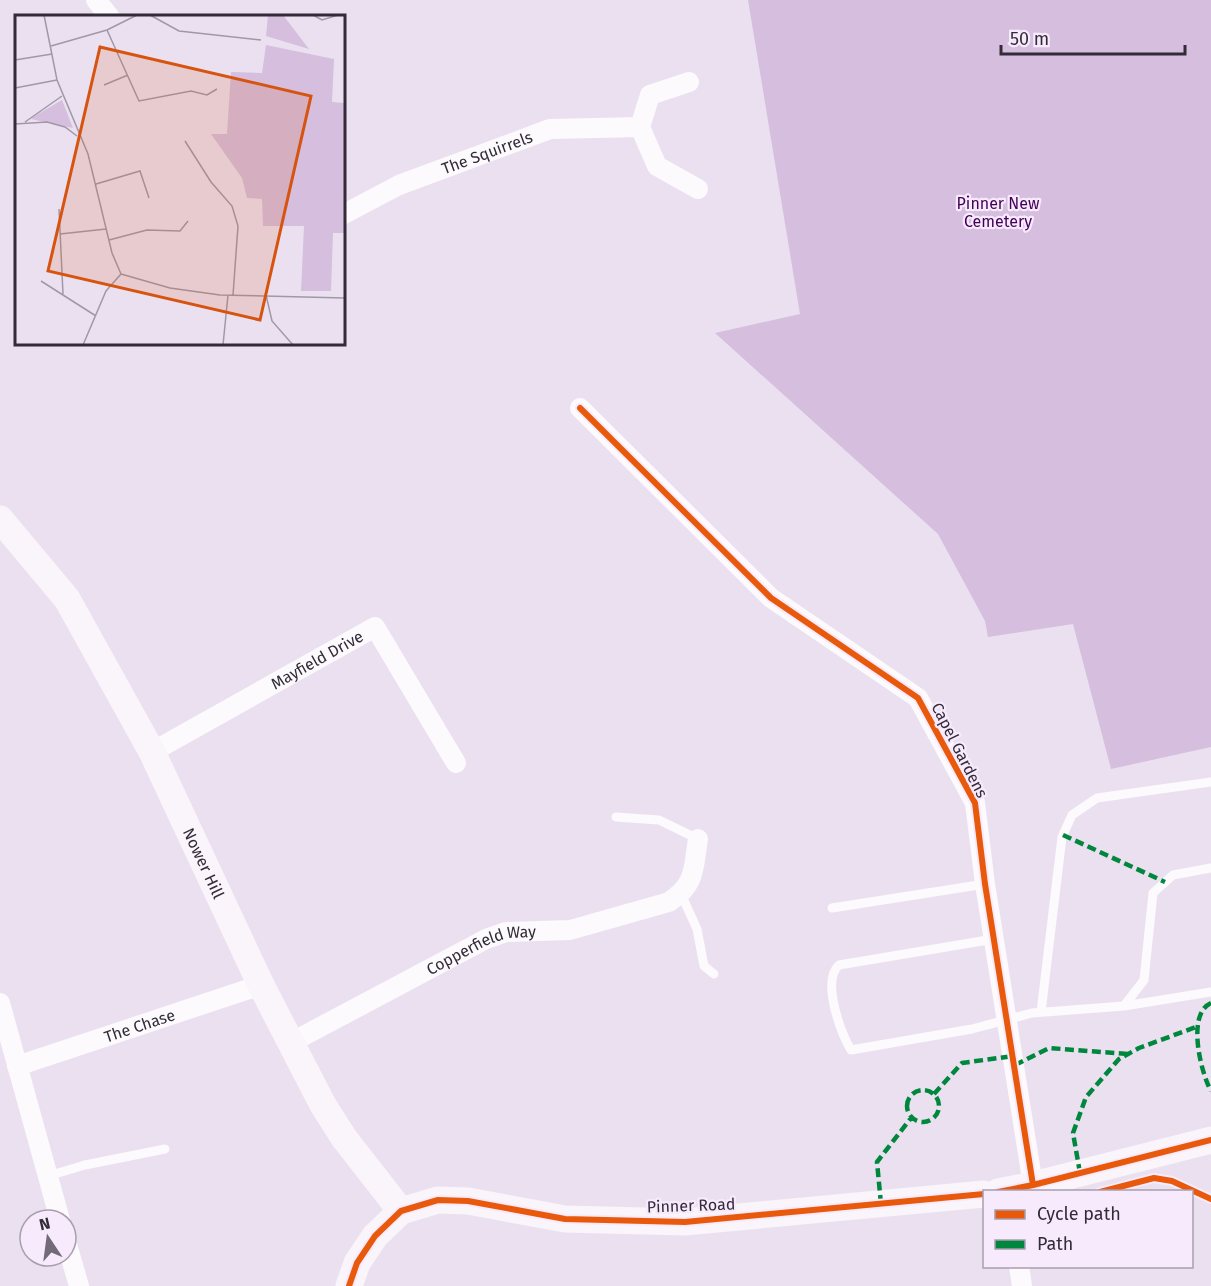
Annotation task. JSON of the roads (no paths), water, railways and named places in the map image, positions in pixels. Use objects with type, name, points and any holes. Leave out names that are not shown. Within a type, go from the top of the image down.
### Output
[{"type":"street","points":[[96,0],[109,15]]},
{"type":"street","points":[[689,82],[650,95],[640,127],[657,166],[698,189]]},
{"type":"street","name":"The Squirrels","points":[[345,212],[399,185],[550,129],[640,127]]},
{"type":"street","name":"Capel Gardens","points":[[580,408],[771,598],[918,698],[975,803],[985,884],[1008,1018],[1007,1190]]},
{"type":"street","name":"Nower Hill","points":[[0,519],[67,599],[152,752],[261,985],[323,1104],[344,1138],[401,1211]]},
{"type":"street","name":"Mayfield Drive","points":[[152,752],[375,627],[456,763]]},
{"type":"street","points":[[681,894],[690,883],[698,839]]},
{"type":"street","name":"Copperfield Way","points":[[292,1042],[486,939],[506,932],[570,930],[669,902],[681,894]]},
{"type":"street","name":"The Chase","points":[[17,1066],[261,985]]},
{"type":"street","points":[[0,1003],[57,1208]]},
{"type":"street","name":"Pinner Road","points":[[1007,1190],[1211,1140]]},
{"type":"street","name":"Pinner Road","points":[[401,1211],[438,1200],[468,1201],[564,1219],[685,1222],[983,1192]]},
{"type":"street","points":[[349,1286],[357,1263],[375,1236],[401,1211]]},
{"type":"street","points":[[74,1268],[79,1286]]},
{"type":"street","points":[[1019,1268],[1022,1286]]},
{"type":"lane","points":[[1041,1012],[1062,837],[1072,816],[1096,798],[1211,782]]},
{"type":"lane","points":[[616,817],[659,820],[698,839]]},
{"type":"lane","points":[[1124,1006],[1143,980],[1153,893],[1173,875],[1211,868]]},
{"type":"lane","points":[[832,908],[985,884]]},
{"type":"lane","points":[[681,894],[697,929],[704,966],[714,974]]},
{"type":"lane","points":[[994,939],[839,965],[832,978],[834,1002],[838,1024],[851,1050],[972,1029],[1008,1018],[1041,1012],[1124,1006],[1211,992]]},
{"type":"lane","points":[[48,1176],[85,1165],[165,1149]]},
{"type":"park label","name":"Pinner New Cemetery","points":[[998,212]]}]
